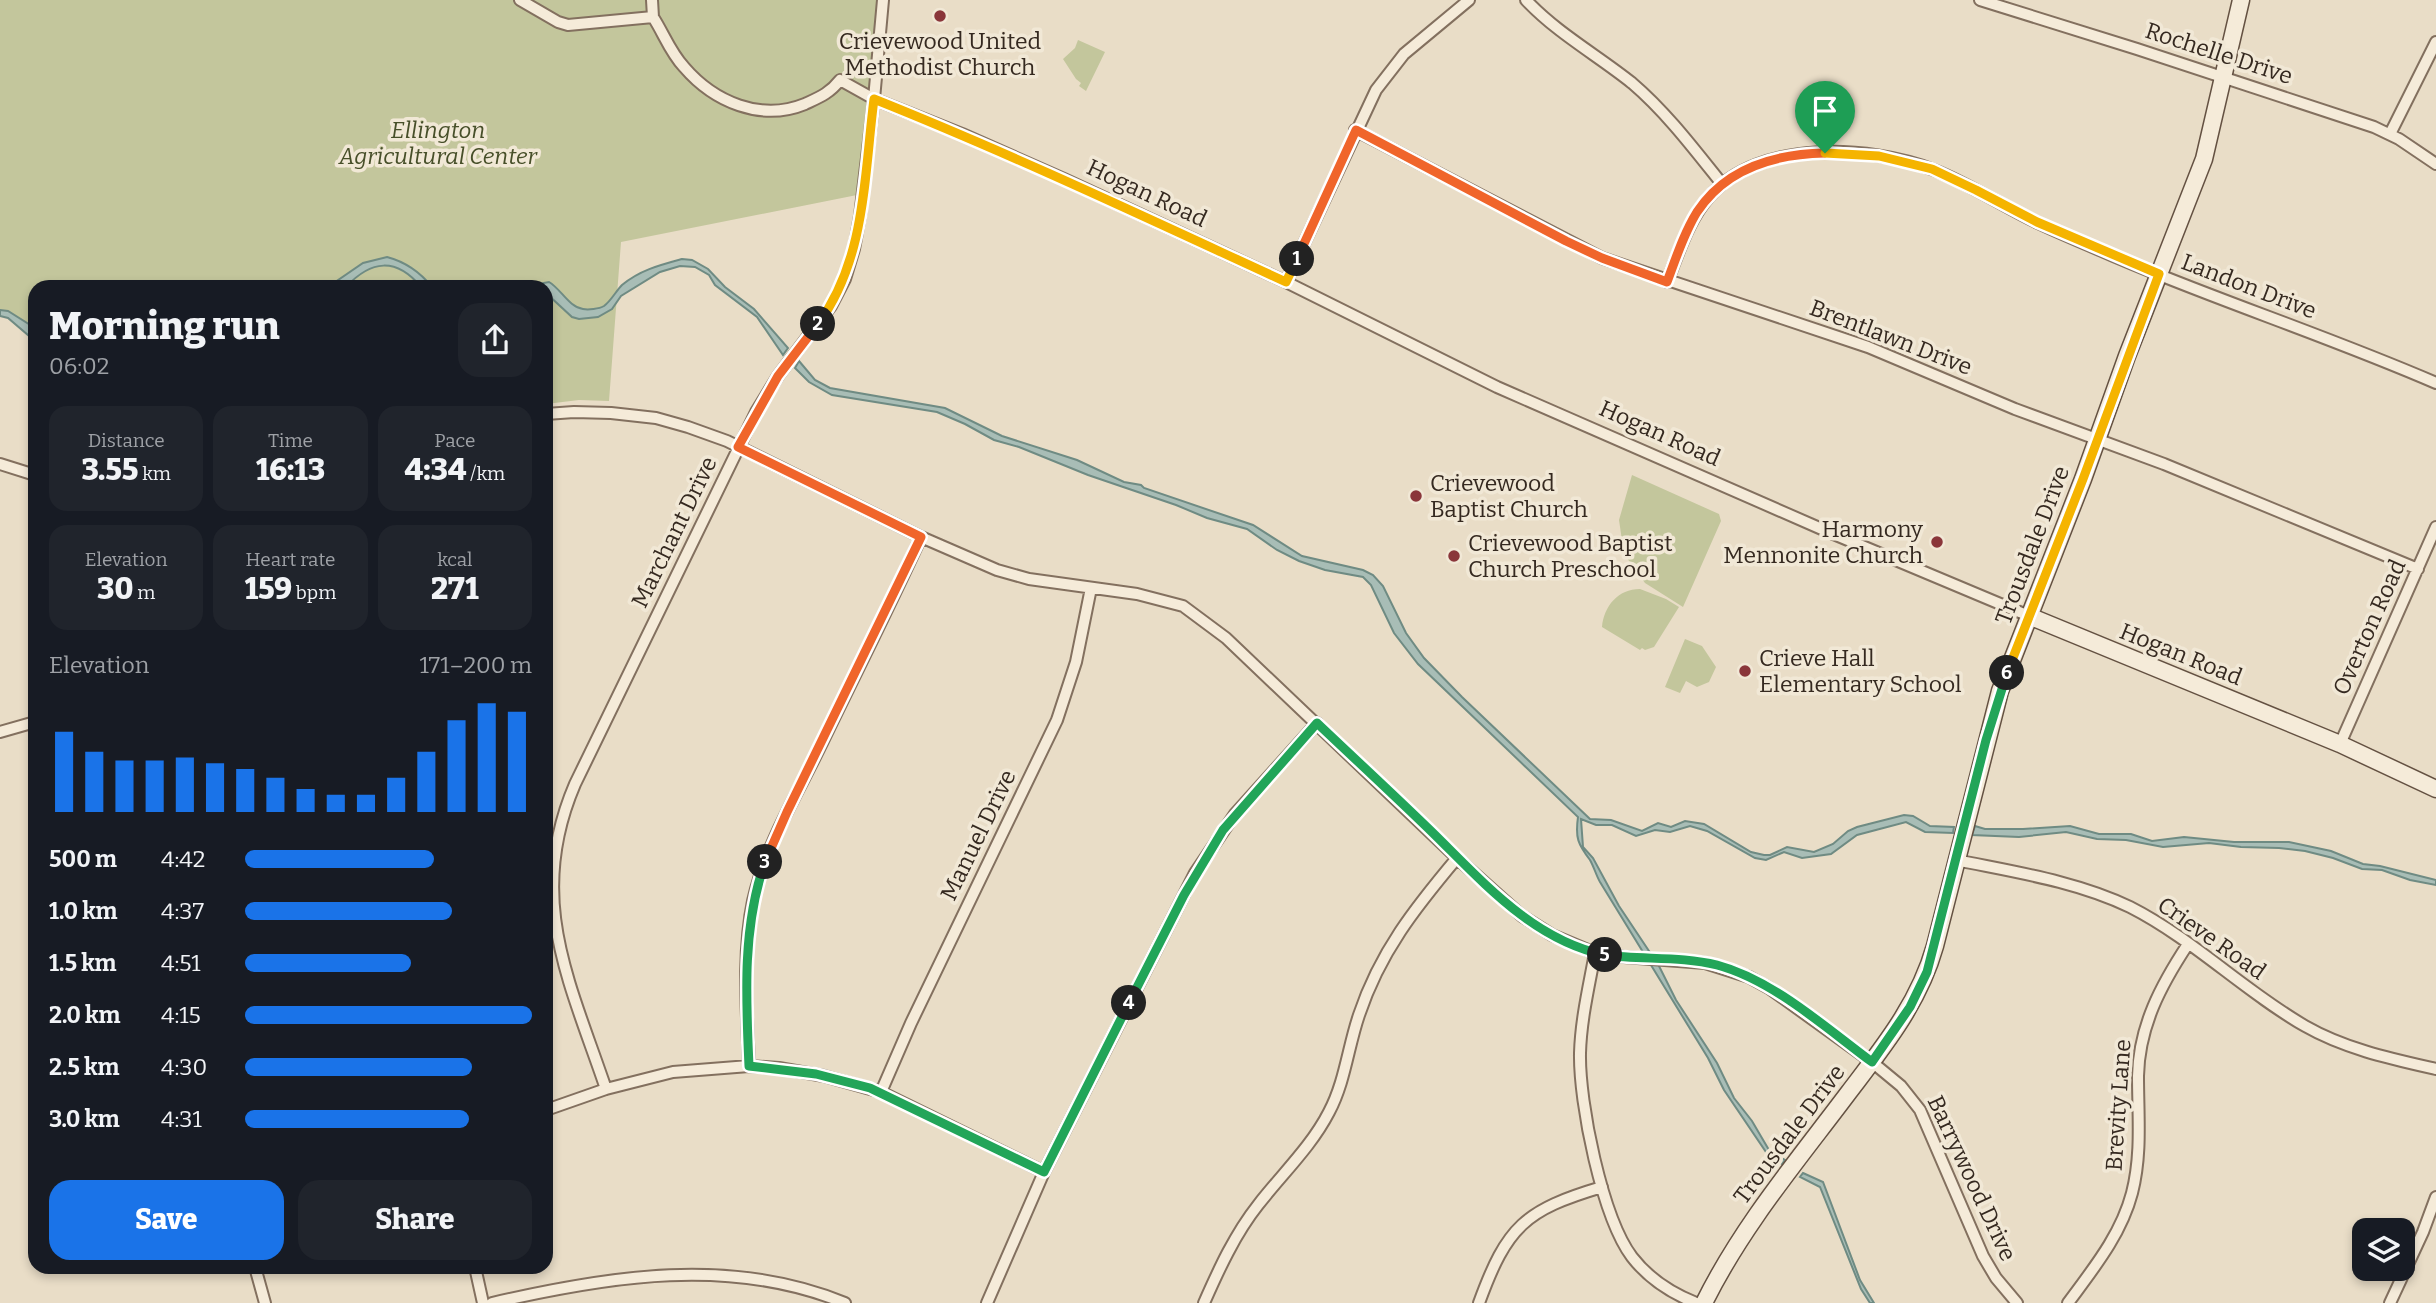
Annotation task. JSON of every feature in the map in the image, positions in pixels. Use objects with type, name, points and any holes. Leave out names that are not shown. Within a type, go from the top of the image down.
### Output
[{"type":"street","points":[[520,0],[568,25],[653,17],[652,0]]},
{"type":"street","name":"Marchant Drive","points":[[553,875],[557,837],[575,784],[738,447],[771,387],[831,306],[845,279],[858,229],[883,0]]},
{"type":"street","points":[[1286,282],[1376,90],[1404,54],[1469,0]]},
{"type":"street","points":[[1526,0],[1559,30],[1640,90],[1668,118],[1722,184]]},
{"type":"street","name":"Rochelle Drive","points":[[1980,0],[2319,108],[2390,134],[2436,164]]},
{"type":"street","name":"Trousdale Drive","points":[[1704,1303],[1744,1232],[1872,1062],[1907,1012],[1923,982],[1935,946],[2000,691],[2204,159],[2241,0]]},
{"type":"street","name":"Hogan Road","points":[[653,17],[667,44],[685,69],[717,94],[747,108],[773,112],[799,106],[825,95],[840,80],[874,99],[1066,180],[1286,282],[1497,387],[1824,530],[2340,744],[2436,789]]},
{"type":"street","points":[[2390,134],[2436,42]]},
{"type":"street","name":"Brentlawn Drive","points":[[1356,130],[1602,258],[1667,282],[1868,347],[2015,409],[2232,491],[2418,569]]},
{"type":"street","name":"Landon Drive","points":[[1667,282],[1692,220],[1709,197],[1734,174],[1786,156],[1846,153],[1896,159],[1946,175],[2037,222],[2159,274],[2436,383]]},
{"type":"street","name":"Barrywood Drive","points":[[553,414],[574,412],[656,418],[715,436],[921,537],[997,570],[1029,579],[1147,596],[1189,609],[1226,638],[1457,858],[1522,916],[1552,934],[1595,953],[1716,965],[1749,977],[1769,988],[1872,1062],[1900,1086],[1917,1106],[1983,1256],[2017,1303]]},
{"type":"street","points":[[0,464],[28,473]]},
{"type":"street","name":"Overton Road","points":[[2340,744],[2436,527]]},
{"type":"street","points":[[749,1066],[748,962],[752,911],[759,880],[783,820],[921,537]]},
{"type":"street","name":"Manuel Drive","points":[[881,1092],[911,1023],[1057,720],[1076,662],[1091,588]]},
{"type":"street","points":[[987,1303],[1044,1172],[1184,895],[1209,851],[1235,814],[1317,723]]},
{"type":"street","points":[[0,732],[28,724]]},
{"type":"street","points":[[1204,1303],[1248,1218],[1298,1158],[1329,1111],[1360,1013],[1389,946],[1412,912],[1457,858]]},
{"type":"street","name":"Crieve Road","points":[[1956,860],[2062,884],[2131,908],[2188,944],[2269,1003],[2320,1034],[2359,1049],[2436,1069]]},
{"type":"street","name":"Marchant Drive","points":[[553,896],[556,933],[568,980],[606,1089]]},
{"type":"street","name":"Brevity Lane","points":[[2068,1303],[2111,1242],[2130,1200],[2139,1158],[2138,1076],[2142,1039],[2152,1005],[2188,944]]},
{"type":"street","points":[[1595,953],[1582,1031],[1580,1063],[1602,1187],[1617,1232],[1633,1258],[1661,1284],[1696,1303]]},
{"type":"street","points":[[553,1108],[606,1089],[673,1072],[749,1066],[816,1074],[881,1092],[1044,1172]]},
{"type":"street","points":[[1479,1303],[1504,1245],[1526,1221],[1551,1204],[1602,1187]]},
{"type":"street","points":[[2390,1303],[2419,1242],[2436,1197]]},
{"type":"street","points":[[257,1274],[265,1303]]},
{"type":"street","points":[[477,1274],[484,1303]]},
{"type":"street","points":[[492,1303],[595,1281],[686,1274],[758,1279],[800,1288],[845,1303]]},
{"type":"green space","name":"Ellington Agricultural Center","points":[[0,0],[883,0],[862,194],[621,242],[609,401],[579,400],[553,403],[553,280],[28,280],[28,329],[0,312]]},
{"type":"green space","points":[[1078,40],[1105,52],[1086,91],[1079,86],[1081,83],[1063,59],[1075,48]]},
{"type":"green space","points":[[1632,475],[1719,514],[1721,521],[1683,607],[1645,583],[1624,554],[1619,520]]},
{"type":"green space","points":[[1640,589],[1679,607],[1654,647],[1645,650],[1640,650],[1602,627],[1609,606],[1619,595]]},
{"type":"green space","points":[[1685,639],[1702,646],[1716,667],[1709,682],[1697,687],[1686,681],[1680,693],[1665,687]]},
{"type":"water","points":[[387,257],[412,268],[426,280],[415,280],[402,271],[384,266],[365,271],[353,280],[338,280],[363,263]]},
{"type":"water","points":[[682,259],[692,260],[708,269],[725,287],[754,309],[788,348],[783,355],[757,317],[715,285],[709,275],[695,267],[680,266],[660,272],[621,296],[612,309],[598,317],[572,317],[553,299],[553,286],[578,308],[596,309],[607,304],[622,285],[636,275]]},
{"type":"water","points":[[0,310],[8,311],[28,324],[28,335],[8,318],[0,316]]},
{"type":"water","points":[[799,361],[815,380],[830,388],[945,408],[1002,436],[1077,460],[1124,482],[1141,485],[1253,525],[1302,556],[1363,570],[1373,575],[1383,586],[1406,633],[1424,658],[1590,819],[1611,820],[1642,831],[1658,823],[1671,827],[1685,821],[1704,824],[1751,852],[1764,855],[1787,847],[1814,852],[1833,844],[1857,827],[1904,815],[1913,816],[1930,826],[1954,827],[1953,833],[1925,832],[1906,822],[1857,835],[1831,854],[1802,858],[1784,852],[1766,860],[1755,858],[1707,831],[1690,826],[1670,832],[1655,830],[1636,836],[1612,825],[1596,825],[1581,819],[1583,847],[1593,858],[1619,906],[1659,966],[1676,1000],[1717,1063],[1734,1098],[1769,1150],[1785,1160],[1782,1164],[1766,1152],[1724,1090],[1708,1058],[1600,882],[1578,840],[1578,817],[1418,664],[1394,633],[1371,585],[1363,577],[1325,570],[1299,561],[1277,550],[1247,529],[1207,518],[994,440],[937,412],[832,395],[809,382],[795,368]]},
{"type":"water","points":[[1975,826],[1985,829],[2023,829],[2070,826],[2099,834],[2131,834],[2152,841],[2184,837],[2234,842],[2289,842],[2331,851],[2363,864],[2436,880],[2436,885],[2410,880],[2382,870],[2362,869],[2305,851],[2209,843],[2163,847],[2126,840],[2097,839],[2066,832],[2019,837],[1972,835]]},
{"type":"water","points":[[1803,1173],[1823,1182],[1860,1280],[1874,1303],[1870,1303],[1861,1289],[1820,1187],[1800,1177]]},
{"type":"place","name":"Crievewood United Methodist Church","points":[[940,16]]},
{"type":"place","name":"Crievewood Baptist Church","points":[[1416,496]]},
{"type":"place","name":"Harmony Mennonite Church","points":[[1937,542]]},
{"type":"place","name":"Crievewood Baptist Church Preschool","points":[[1454,556]]},
{"type":"place","name":"Crieve Hall Elementary School","points":[[1745,671]]},
{"type":"route","points":[[874,99],[1066,180],[1286,282],[1356,130],[1566,241],[1602,258],[1667,282],[1692,220],[1709,197],[1734,174],[1769,159],[1825,153],[1879,156],[1932,169],[2078,241],[2159,274],[2000,691],[1927,972],[1910,1007],[1872,1062],[1769,988],[1734,971],[1697,961],[1595,953],[1540,928],[1522,916],[1457,858],[1317,723],[1235,814],[1209,851],[1184,895],[1044,1172],[870,1088],[816,1074],[749,1066],[748,962],[752,911],[762,871],[787,812],[921,537],[738,447],[778,376],[831,306],[845,279],[858,229],[874,99]]}]
